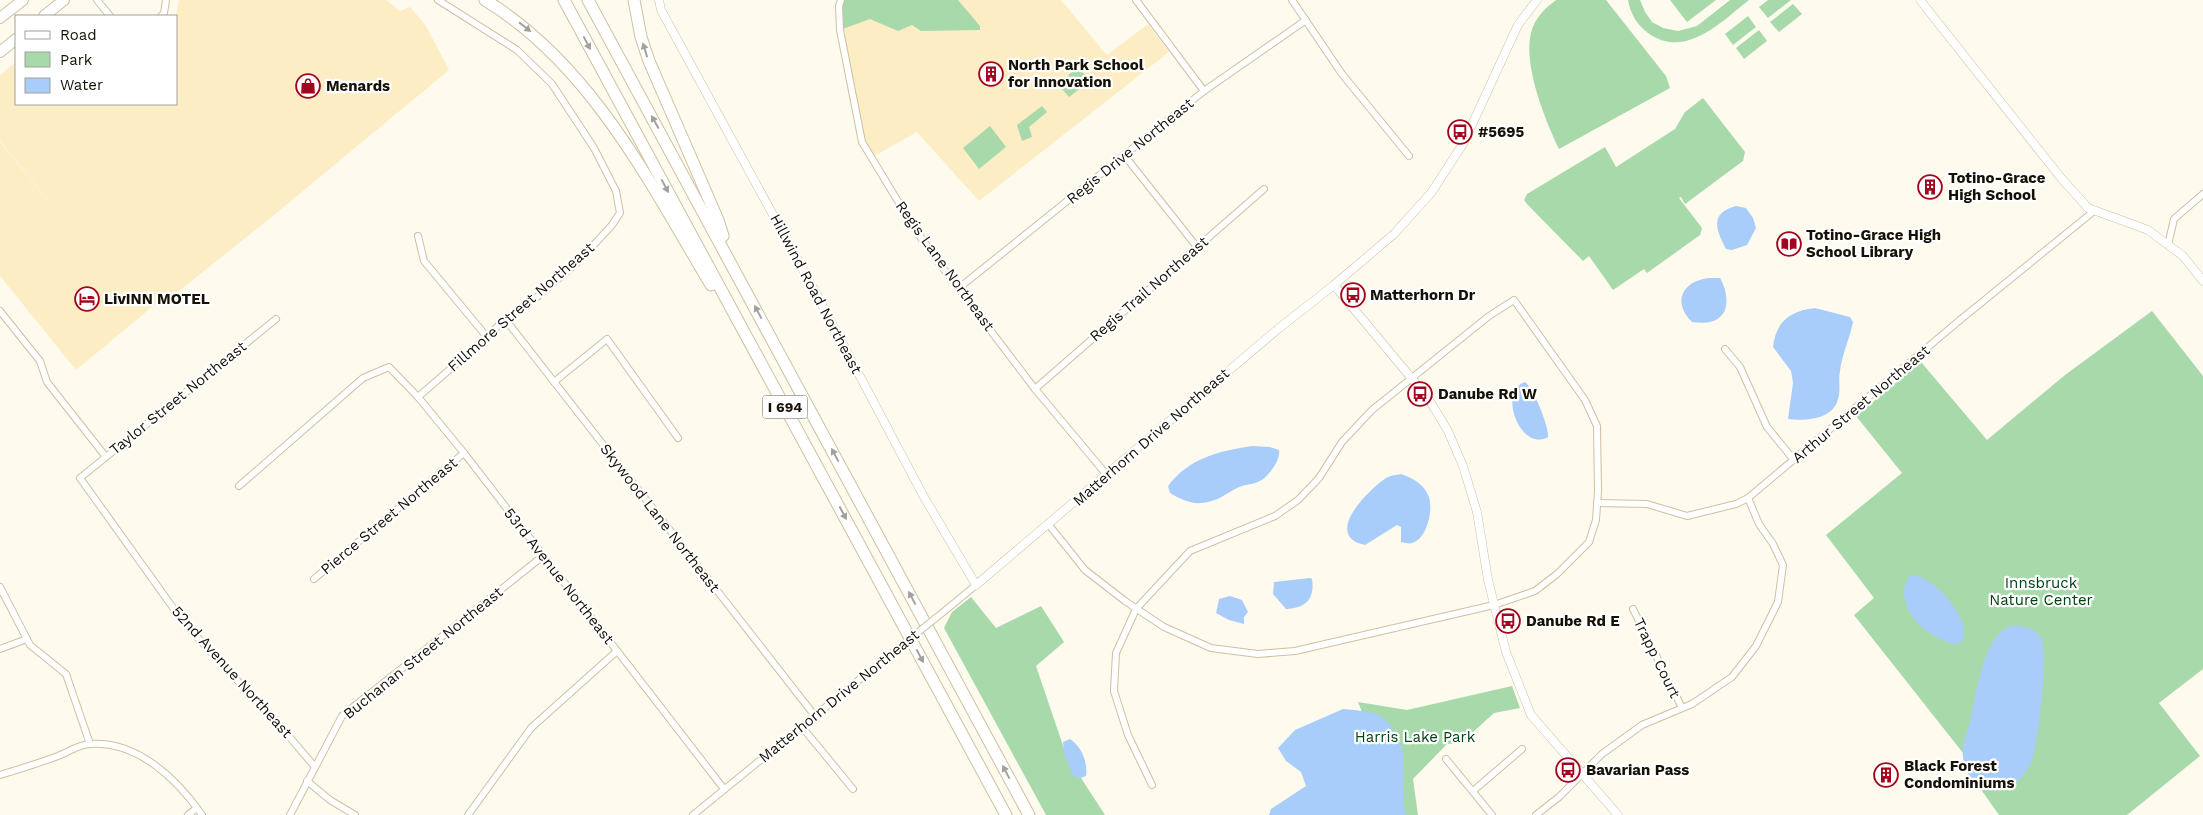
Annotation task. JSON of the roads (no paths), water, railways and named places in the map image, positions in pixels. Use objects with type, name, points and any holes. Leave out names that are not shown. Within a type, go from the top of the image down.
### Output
[{"type":"highway","points":[[485,0],[536,36],[566,65],[599,106],[660,201],[827,485]]},
{"type":"highway","name":"I 694","points":[[564,0],[1006,815]]},
{"type":"highway","name":"I 694","points":[[588,0],[729,257],[1029,815]]},
{"type":"highway","points":[[634,0],[648,61],[718,220],[729,257]]},
{"type":"main road","points":[[0,18],[23,0]]},
{"type":"main road","points":[[45,15],[64,0]]},
{"type":"main road","points":[[0,52],[15,40]]},
{"type":"street","points":[[97,0],[109,15]]},
{"type":"street","points":[[162,15],[166,0]]},
{"type":"street","name":"Fillmore Street Northeast","points":[[418,397],[505,319],[537,297],[579,261],[612,225],[620,213],[616,192],[594,148],[552,84],[517,50],[438,0]]},
{"type":"street","name":"Hillwind Road Northeast","points":[[659,0],[661,10],[819,299],[924,497],[976,585]]},
{"type":"street","name":"Regis Lane Northeast","points":[[841,0],[839,6],[840,30],[862,142],[916,231],[1035,389],[1106,474]]},
{"type":"street","points":[[1136,0],[1204,91]]},
{"type":"street","points":[[1292,0],[1342,74],[1409,156]]},
{"type":"street","name":"Matterhorn Drive Northeast","points":[[693,815],[1049,525],[1278,328],[1334,285],[1394,234],[1431,193],[1463,144],[1518,25],[1537,0]]},
{"type":"street","points":[[1920,0],[2060,178],[2088,208],[2148,230],[2183,256],[2203,281]]},
{"type":"street","name":"Regis Drive Northeast","points":[[959,288],[1204,91],[1306,20]]},
{"type":"street","points":[[1124,155],[1196,247]]},
{"type":"street","name":"Regis Trail Northeast","points":[[1035,389],[1264,189]]},
{"type":"street","points":[[2168,245],[2174,219],[2203,194]]},
{"type":"street","name":"Arthur Street Northeast","points":[[1597,503],[1647,504],[1687,516],[1736,504],[1748,498],[1960,320],[2094,211]]},
{"type":"street","points":[[418,236],[424,261],[487,337]]},
{"type":"street","points":[[1334,285],[1433,406],[1448,431],[1463,466],[1477,512],[1494,605],[1506,652],[1531,715],[1618,815]]},
{"type":"street","points":[[1049,525],[1085,570],[1136,609],[1164,627],[1211,648],[1258,654],[1295,650],[1494,605],[1536,591],[1589,542],[1596,520],[1597,426],[1585,400],[1514,300],[1489,316],[1372,410],[1342,442],[1319,478],[1298,500],[1275,516],[1190,551],[1136,609],[1116,653],[1114,691],[1128,736],[1152,785]]},
{"type":"street","points":[[0,311],[40,361],[47,382],[106,457]]},
{"type":"street","name":"Taylor Street Northeast","points":[[80,478],[276,318]]},
{"type":"street","name":"Skywood Lane Northeast","points":[[505,319],[815,716]]},
{"type":"street","points":[[554,382],[607,338],[678,438]]},
{"type":"street","points":[[1725,349],[1740,367],[1767,427],[1794,460]]},
{"type":"street","name":"53rd Avenue Northeast","points":[[239,486],[363,378],[389,367],[418,397],[464,453],[724,789]]},
{"type":"street","name":"Pierce Street Northeast","points":[[314,579],[464,453]]},
{"type":"street","name":"52nd Avenue Northeast","points":[[80,478],[184,623],[315,767]]},
{"type":"street","points":[[1536,815],[1559,797],[1602,754],[1642,725],[1692,704],[1732,676],[1756,646],[1778,602],[1783,565],[1773,544],[1759,524],[1748,498]]},
{"type":"street","name":"Buchanan Street Northeast","points":[[290,815],[342,716],[544,556]]},
{"type":"street","points":[[0,587],[30,645],[66,674],[90,744]]},
{"type":"street","name":"Trapp Court","points":[[1633,609],[1682,708]]},
{"type":"street","points":[[0,649],[28,639]]},
{"type":"street","points":[[468,815],[531,728],[617,651]]},
{"type":"street","points":[[802,727],[853,789]]},
{"type":"street","points":[[0,775],[37,764],[90,744],[124,748],[149,760],[179,788],[202,815]]},
{"type":"street","points":[[1473,791],[1522,749]]},
{"type":"street","points":[[1446,758],[1492,815]]},
{"type":"street","points":[[307,781],[330,800],[355,815]]},
{"type":"street","points":[[188,815],[197,808]]},
{"type":"water","points":[[1736,206],[1746,208],[1753,218],[1756,228],[1747,245],[1732,250],[1726,249],[1717,223],[1722,213]]},
{"type":"water","points":[[1709,278],[1720,278],[1726,292],[1725,309],[1720,317],[1714,321],[1692,322],[1682,307],[1681,300],[1683,294],[1692,283]]},
{"type":"water","points":[[1815,308],[1850,317],[1853,322],[1839,374],[1839,396],[1835,406],[1818,418],[1788,419],[1793,383],[1791,371],[1773,347],[1775,338],[1777,330],[1786,319],[1798,312]]},
{"type":"water","points":[[1525,382],[1533,392],[1540,408],[1548,437],[1538,440],[1529,436],[1521,429],[1515,418],[1513,396],[1517,387]]},
{"type":"water","points":[[1252,446],[1270,447],[1279,450],[1278,458],[1273,468],[1260,481],[1202,503],[1185,501],[1170,493],[1168,486],[1176,476],[1195,462],[1216,453]]},
{"type":"water","points":[[1401,474],[1420,484],[1430,500],[1429,520],[1424,533],[1412,543],[1401,542],[1401,527],[1397,525],[1365,545],[1353,540],[1348,532],[1348,523],[1360,502],[1386,478]]},
{"type":"water","points":[[1911,575],[1927,580],[1949,601],[1963,624],[1964,640],[1954,645],[1929,632],[1912,616],[1904,595],[1904,588]]},
{"type":"water","points":[[1312,579],[1313,586],[1312,592],[1308,601],[1299,607],[1286,609],[1273,594],[1274,582]]},
{"type":"water","points":[[1230,596],[1242,600],[1248,612],[1244,617],[1244,624],[1229,620],[1216,613],[1219,599]]},
{"type":"water","points":[[2015,625],[2026,627],[2036,632],[2041,638],[2043,647],[2042,699],[2034,753],[2028,769],[2016,782],[2000,788],[1977,788],[1964,764],[1964,742],[1983,664],[1989,650],[2004,629]]},
{"type":"water","points":[[1343,709],[1378,715],[1393,728],[1402,748],[1404,761],[1403,795],[1406,815],[1269,815],[1271,809],[1306,786],[1301,772],[1286,761],[1278,748],[1295,730]]},
{"type":"water","points":[[1070,739],[1078,746],[1085,761],[1086,776],[1081,778],[1073,776],[1064,753],[1063,742]]},
{"type":"place","name":"North Park School for Innovation","points":[[991,74]]},
{"type":"place","name":"Menards","points":[[308,86]]},
{"type":"place","name":"#5695","points":[[1460,132]]},
{"type":"place","name":"Totino-Grace High School","points":[[1930,187]]},
{"type":"place","name":"Totino-Grace High School Library","points":[[1789,244]]},
{"type":"place","name":"Matterhorn Dr","points":[[1353,295]]},
{"type":"place","name":"LivINN MOTEL","points":[[87,299]]},
{"type":"place","name":"Danube Rd W","points":[[1420,394]]},
{"type":"place","name":"Danube Rd E","points":[[1508,621]]},
{"type":"place","name":"Bavarian Pass","points":[[1568,770]]},
{"type":"place","name":"Black Forest Condominiums","points":[[1886,775]]},
{"type":"park label","name":"Innsbruck Nature Center","points":[[2041,592]]},
{"type":"park label","name":"Harris Lake Park","points":[[1415,737]]}]
